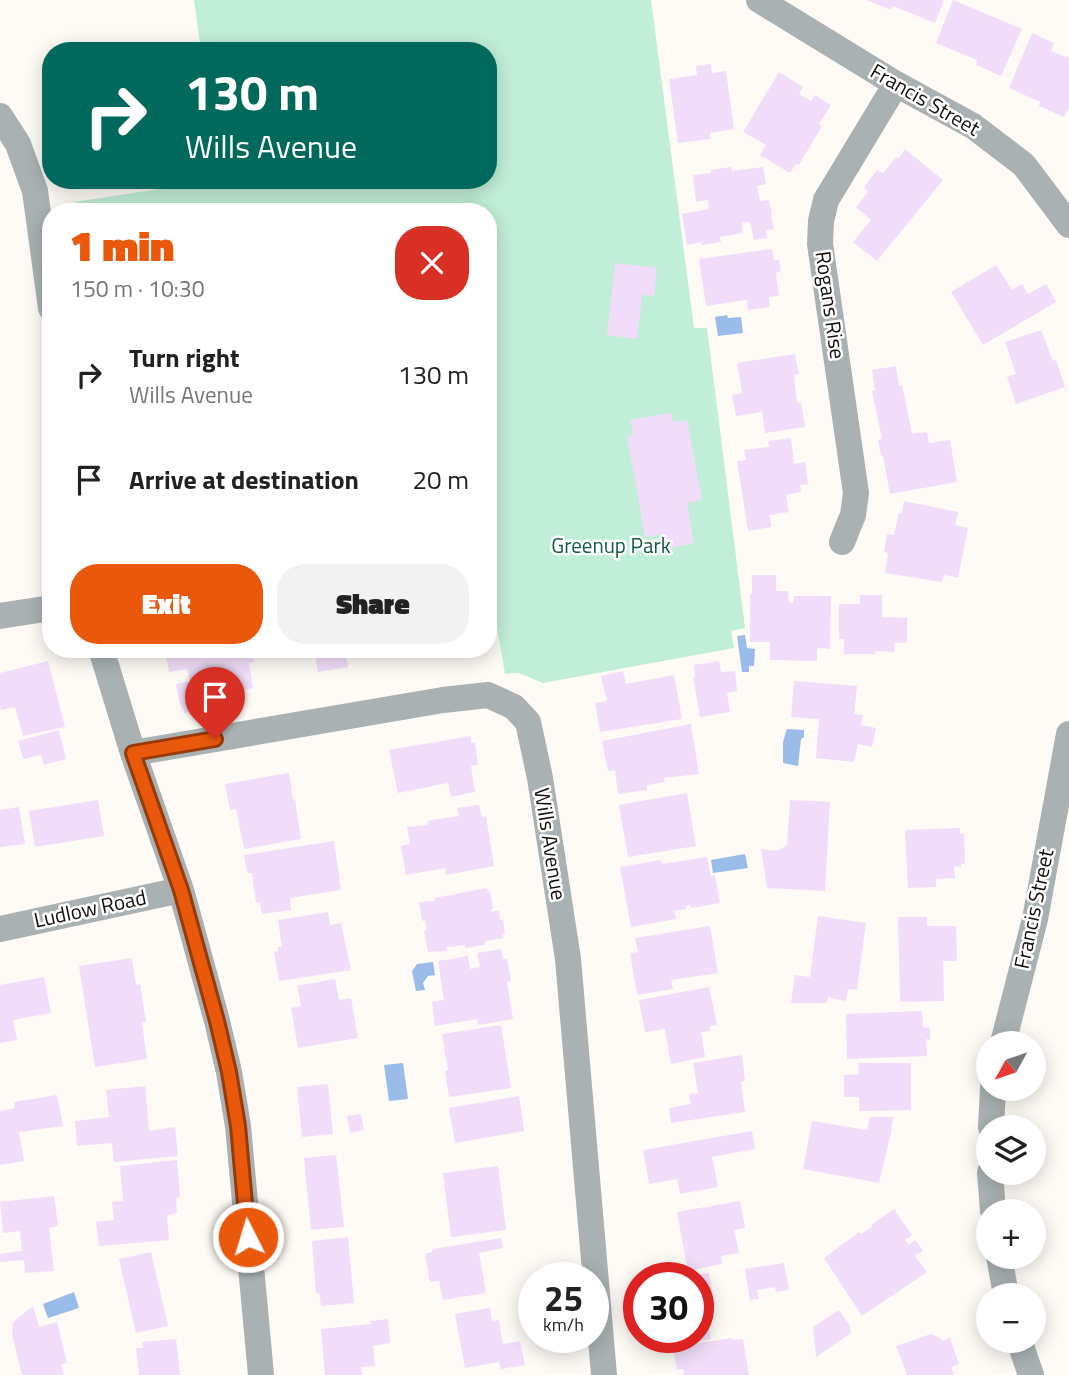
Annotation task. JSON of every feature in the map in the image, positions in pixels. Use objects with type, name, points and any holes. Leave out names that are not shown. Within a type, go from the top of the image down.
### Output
[{"type":"street","name":"Francis Street","points":[[759,0],[896,84],[973,126],[1024,165],[1069,225]]},
{"type":"street","name":"Rogans Rise","points":[[842,542],[853,515],[856,493],[820,244],[821,220],[826,200],[896,84]]},
{"type":"street","points":[[0,116],[18,144],[35,191],[42,242]]},
{"type":"street","points":[[0,616],[42,609]]},
{"type":"street","points":[[104,658],[133,753],[181,890],[217,1021],[238,1126],[261,1375]]},
{"type":"street","name":"Wills Avenue","points":[[133,753],[443,699],[488,695],[514,707],[528,722],[540,778],[568,959],[604,1375]]},
{"type":"street","name":"Francis Street","points":[[1006,1031],[1035,919],[1069,734]]},
{"type":"street","name":"Ludlow Road","points":[[0,929],[181,890]]},
{"type":"street","points":[[1023,1353],[1031,1375]]},
{"type":"green space","name":"Greenup Park","points":[[194,0],[651,0],[694,328],[707,328],[745,628],[731,631],[734,648],[543,683],[519,673],[505,674],[497,627],[497,203],[74,203],[160,189],[497,189],[497,42],[200,42]]},
{"type":"water","points":[[727,315],[728,318],[741,317],[743,333],[718,336],[715,317]]},
{"type":"water","points":[[745,635],[747,648],[755,649],[754,666],[749,666],[749,672],[742,672],[737,636]]},
{"type":"water","points":[[787,729],[804,730],[798,766],[783,763],[783,742]]},
{"type":"water","points":[[745,854],[748,868],[713,873],[711,860]]},
{"type":"water","points":[[433,962],[435,975],[428,976],[423,983],[425,990],[416,991],[412,971],[417,964]]},
{"type":"water","points":[[403,1063],[408,1099],[389,1101],[384,1065]]},
{"type":"water","points":[[74,1292],[79,1308],[48,1318],[43,1304]]},
{"type":"building","points":[[867,0],[944,0],[935,23],[893,6],[891,10]]},
{"type":"building","points":[[953,0],[1022,29],[1001,76],[976,65],[977,60],[936,43]]},
{"type":"building","points":[[1032,33],[1054,43],[1051,51],[1069,58],[1069,111],[1067,110],[1064,117],[1009,88]]},
{"type":"building","points":[[711,64],[712,73],[726,71],[734,129],[710,133],[710,139],[678,143],[669,79],[697,75],[696,66]]},
{"type":"building","points":[[779,72],[803,87],[799,94],[811,101],[815,95],[831,105],[799,165],[796,164],[790,173],[760,155],[766,145],[743,132]]},
{"type":"building","points":[[905,149],[943,180],[877,261],[853,242],[871,220],[856,207],[868,192],[864,187],[877,170],[883,173]]},
{"type":"building","points":[[731,167],[732,171],[763,167],[766,184],[757,186],[760,201],[769,200],[774,230],[766,230],[767,238],[754,240],[750,222],[742,223],[743,233],[720,237],[721,242],[687,245],[682,214],[709,209],[708,200],[696,202],[693,175]]},
{"type":"building","points":[[772,249],[774,260],[779,260],[781,271],[776,273],[779,296],[769,297],[770,307],[748,310],[747,300],[706,306],[699,259]]},
{"type":"building","points":[[615,263],[657,268],[654,296],[642,295],[637,339],[607,335]]},
{"type":"building","points":[[996,265],[1012,290],[1022,284],[1028,294],[1046,284],[1056,302],[983,345],[951,292]]},
{"type":"building","points":[[1041,330],[1053,361],[1056,360],[1065,387],[1016,404],[1007,377],[1016,374],[1005,342]]},
{"type":"building","points":[[795,354],[799,374],[794,375],[797,403],[801,402],[805,427],[765,433],[762,412],[736,416],[732,395],[742,393],[737,363]]},
{"type":"building","points":[[896,366],[912,434],[927,432],[929,443],[950,440],[957,482],[890,494],[878,440],[882,439],[872,391],[875,391],[872,370]]},
{"type":"building","points":[[671,413],[673,422],[687,420],[702,500],[687,503],[694,543],[664,549],[661,534],[645,537],[627,436],[633,435],[630,420]]},
{"type":"building","points":[[791,438],[794,464],[805,462],[808,484],[800,485],[801,492],[786,495],[789,512],[770,515],[771,527],[748,531],[737,461],[746,460],[744,450],[769,447],[768,441]]},
{"type":"building","points":[[904,501],[958,512],[955,525],[968,528],[958,578],[944,575],[942,582],[885,573],[887,534],[894,535]]},
{"type":"building","points":[[752,575],[776,575],[776,591],[788,591],[789,603],[793,603],[794,596],[831,596],[830,649],[817,648],[817,661],[770,660],[770,642],[750,642]]},
{"type":"building","points":[[860,595],[882,595],[882,617],[907,618],[907,643],[895,642],[894,652],[844,654],[844,639],[839,639],[839,604],[860,604]]},
{"type":"building","points":[[167,658],[253,658],[254,662],[249,663],[253,688],[231,692],[232,699],[226,700],[227,706],[184,713],[176,684],[190,681],[187,669],[169,672]]},
{"type":"building","points":[[316,658],[346,658],[348,667],[318,672]]},
{"type":"building","points":[[48,661],[65,727],[23,736],[15,707],[1,710],[0,673]]},
{"type":"building","points":[[719,661],[721,672],[735,671],[737,691],[727,693],[730,712],[700,717],[693,677],[694,665]]},
{"type":"building","points":[[623,671],[626,684],[674,675],[682,719],[600,732],[595,703],[607,701],[601,676]]},
{"type":"building","points":[[794,681],[857,686],[854,714],[863,715],[861,725],[876,728],[872,747],[858,744],[854,762],[816,758],[819,719],[791,717]]},
{"type":"building","points":[[691,724],[699,774],[664,778],[665,782],[647,785],[647,790],[618,794],[615,770],[608,771],[602,741]]},
{"type":"building","points":[[59,730],[66,759],[44,765],[41,755],[23,759],[18,741]]},
{"type":"building","points":[[471,736],[471,743],[475,742],[478,765],[471,766],[475,792],[451,797],[448,783],[398,793],[389,750]]},
{"type":"building","points":[[289,773],[301,839],[244,849],[236,809],[230,810],[225,784]]},
{"type":"building","points":[[687,793],[696,846],[628,857],[619,805]]},
{"type":"building","points":[[98,800],[104,836],[35,847],[29,811]]},
{"type":"building","points":[[790,800],[830,802],[825,891],[767,888],[761,849],[777,851],[787,845]]},
{"type":"building","points":[[479,805],[482,817],[486,816],[494,866],[446,875],[445,868],[406,875],[401,846],[410,844],[407,827],[428,825],[427,821],[459,816],[457,808]]},
{"type":"building","points":[[19,807],[25,844],[0,847],[0,810]]},
{"type":"building","points":[[960,828],[960,834],[964,834],[965,864],[961,864],[961,867],[954,866],[955,878],[936,879],[936,887],[908,888],[905,830]]},
{"type":"building","points":[[334,841],[341,890],[290,898],[291,910],[262,914],[260,902],[256,903],[252,873],[247,873],[244,855]]},
{"type":"building","points":[[707,857],[711,876],[715,875],[720,903],[691,908],[690,905],[686,906],[686,909],[674,911],[676,919],[631,927],[620,867],[661,860],[662,864]]},
{"type":"building","points":[[487,888],[493,909],[491,912],[499,910],[500,920],[503,919],[503,938],[485,941],[485,945],[447,947],[447,951],[428,952],[424,931],[427,930],[425,920],[422,921],[419,902],[435,901],[434,898]]},
{"type":"building","points":[[328,912],[330,925],[341,923],[351,970],[279,981],[274,952],[278,951],[278,947],[282,947],[278,920]]},
{"type":"building","points":[[818,916],[866,923],[857,990],[848,989],[846,1001],[828,997],[827,1003],[791,1003],[795,975],[810,977]]},
{"type":"building","points":[[898,917],[927,917],[927,926],[956,926],[957,961],[943,961],[944,1001],[900,1002]]},
{"type":"building","points":[[710,926],[718,973],[671,980],[673,989],[637,995],[630,953],[638,952],[635,938]]},
{"type":"building","points":[[501,949],[503,959],[507,959],[511,981],[507,982],[513,1019],[478,1025],[477,1019],[435,1026],[432,1002],[444,1000],[438,961],[468,956],[470,969],[480,967],[477,953]]},
{"type":"building","points":[[132,958],[136,985],[140,984],[146,1022],[142,1023],[147,1059],[95,1067],[79,966]]},
{"type":"building","points":[[44,977],[51,1013],[13,1020],[17,1040],[0,1043],[0,985]]},
{"type":"building","points":[[335,979],[339,1000],[351,998],[358,1038],[298,1048],[291,1008],[301,1006],[297,986]]},
{"type":"building","points":[[709,987],[717,1025],[710,1026],[710,1031],[701,1032],[705,1057],[671,1064],[665,1029],[645,1032],[639,1000]]},
{"type":"building","points":[[922,1011],[923,1027],[930,1028],[930,1040],[926,1039],[927,1056],[847,1059],[846,1014]]},
{"type":"building","points":[[501,1025],[511,1088],[449,1097],[442,1034]]},
{"type":"building","points":[[742,1055],[745,1081],[741,1082],[745,1112],[671,1123],[669,1108],[691,1104],[689,1094],[698,1093],[693,1063]]},
{"type":"building","points":[[858,1063],[911,1063],[911,1110],[859,1111],[859,1097],[844,1097],[844,1075],[859,1074]]},
{"type":"building","points":[[328,1084],[333,1134],[302,1137],[297,1087]]},
{"type":"building","points":[[145,1086],[149,1131],[175,1127],[178,1156],[114,1162],[112,1143],[77,1146],[75,1121],[109,1117],[106,1090]]},
{"type":"building","points":[[57,1095],[63,1126],[19,1132],[24,1161],[0,1165],[0,1111],[15,1108],[14,1102]]},
{"type":"building","points":[[519,1096],[524,1131],[455,1143],[449,1108]]},
{"type":"building","points":[[361,1114],[364,1130],[350,1133],[347,1116]]},
{"type":"building","points":[[870,1117],[893,1117],[879,1183],[803,1169],[812,1121],[867,1130]]},
{"type":"building","points":[[752,1131],[755,1149],[712,1157],[718,1187],[680,1194],[677,1179],[649,1184],[643,1150]]},
{"type":"building","points":[[336,1155],[344,1227],[311,1230],[304,1158]]},
{"type":"building","points":[[177,1160],[180,1197],[176,1198],[177,1213],[167,1215],[169,1240],[99,1246],[96,1222],[114,1220],[112,1202],[123,1201],[120,1166]]},
{"type":"building","points":[[498,1166],[506,1230],[451,1237],[443,1173]]},
{"type":"building","points":[[54,1196],[58,1226],[49,1228],[54,1271],[25,1273],[24,1260],[0,1262],[0,1254],[22,1251],[20,1231],[3,1233],[0,1202]]},
{"type":"building","points":[[740,1201],[745,1228],[734,1230],[739,1253],[721,1256],[722,1264],[714,1266],[714,1262],[686,1262],[677,1212]]},
{"type":"building","points":[[894,1209],[912,1235],[905,1240],[909,1245],[915,1240],[922,1249],[922,1252],[915,1256],[927,1272],[862,1316],[824,1258],[859,1232],[861,1234],[872,1227],[871,1225]]},
{"type":"building","points":[[348,1237],[354,1303],[321,1306],[319,1293],[316,1293],[312,1241]]},
{"type":"building","points":[[501,1238],[503,1248],[479,1253],[486,1293],[443,1300],[439,1281],[430,1282],[425,1254],[433,1249]]},
{"type":"building","points":[[151,1252],[168,1326],[136,1333],[119,1259]]},
{"type":"building","points":[[784,1263],[789,1290],[776,1292],[775,1287],[757,1290],[759,1299],[750,1300],[745,1269]]},
{"type":"building","points":[[33,1306],[39,1327],[57,1322],[67,1363],[61,1364],[64,1375],[22,1375],[12,1334],[13,1322]]},
{"type":"building","points":[[490,1308],[492,1321],[499,1320],[503,1344],[518,1341],[518,1353],[522,1353],[525,1365],[501,1369],[499,1362],[465,1368],[455,1314]]},
{"type":"building","points":[[839,1310],[850,1326],[851,1333],[816,1357],[813,1327]]},
{"type":"building","points":[[388,1319],[390,1343],[373,1346],[375,1366],[361,1367],[362,1375],[325,1375],[321,1329],[371,1324],[370,1321]]},
{"type":"building","points":[[931,1334],[942,1341],[950,1338],[959,1364],[951,1367],[954,1375],[907,1375],[896,1346]]},
{"type":"building","points":[[176,1339],[180,1375],[139,1375],[136,1348],[143,1348],[142,1342]]},
{"type":"building","points":[[743,1339],[749,1375],[684,1375],[683,1369],[677,1370],[674,1353],[714,1353],[714,1341]]},
{"type":"route","points":[[215,739],[133,753],[181,890],[217,1021],[238,1126],[248,1237]]}]
